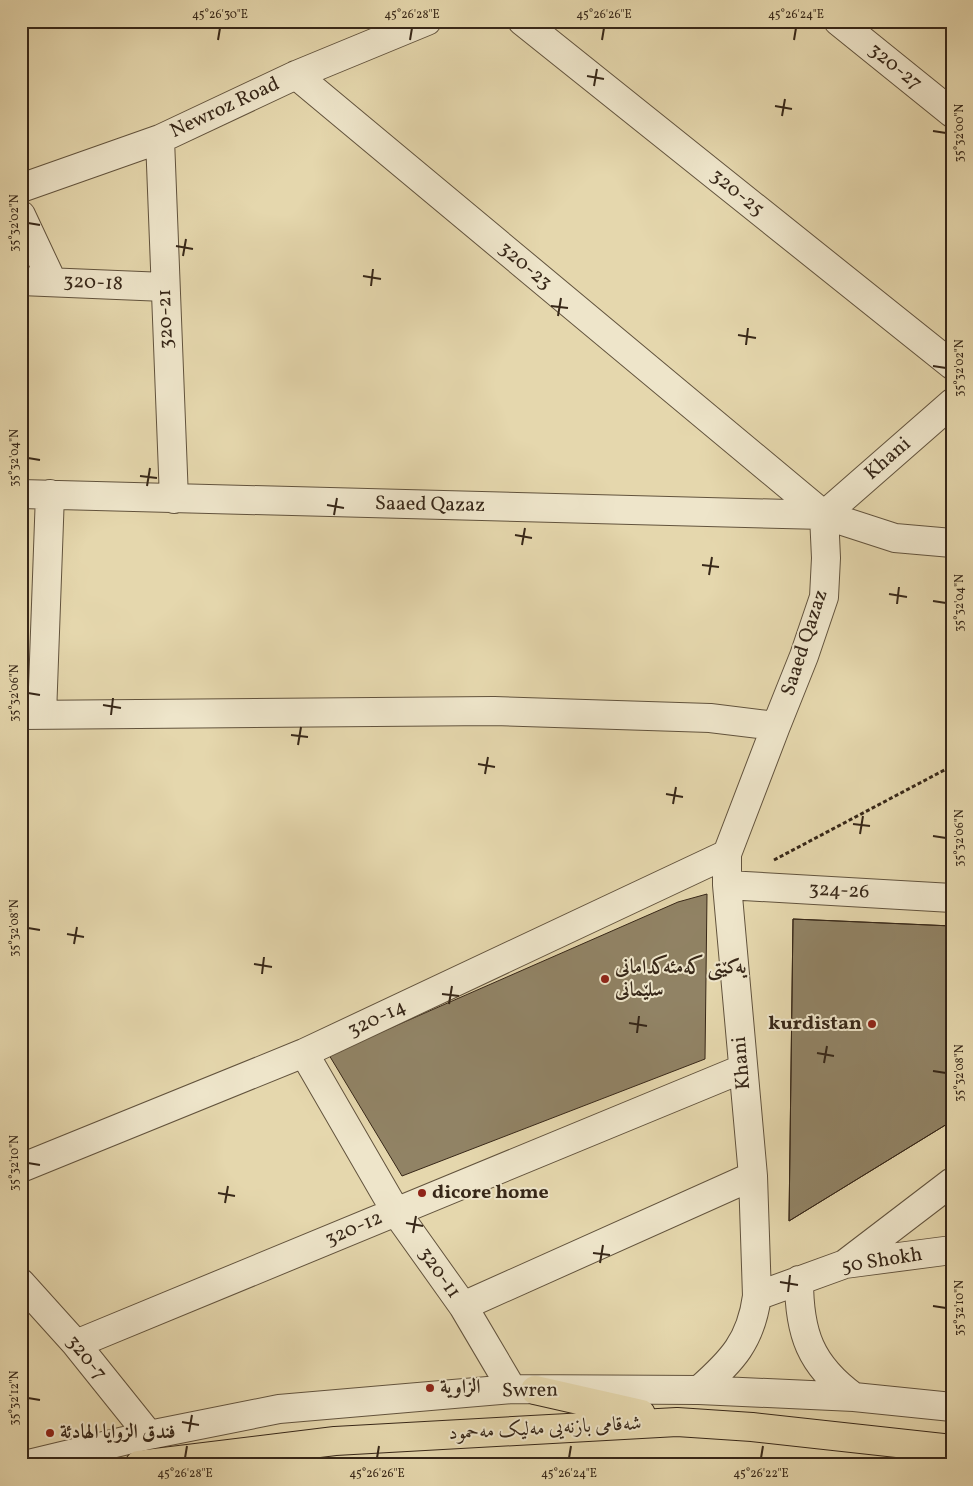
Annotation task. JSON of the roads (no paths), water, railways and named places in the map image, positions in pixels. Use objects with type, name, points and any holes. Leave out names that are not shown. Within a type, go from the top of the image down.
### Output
[{"type":"highway","points":[[523,1390],[677,1422]]},
{"type":"highway","name":"شەقامی بازنەیی مەلیک مەحمود","points":[[139,1465],[335,1441],[677,1422],[752,1427],[952,1449]]},
{"type":"street","name":"Newroz Road","points":[[21,188],[160,138],[296,75],[427,21]]},
{"type":"street","name":"320-25","points":[[522,21],[952,365]]},
{"type":"street","name":"320-27","points":[[838,21],[952,113]]},
{"type":"street","name":"320-23","points":[[296,75],[824,515]]},
{"type":"street","name":"320-21","points":[[160,138],[174,499]]},
{"type":"street","points":[[21,215],[52,281]]},
{"type":"street","name":"320-18","points":[[21,281],[165,287]]},
{"type":"street","name":"Khani","points":[[824,515],[952,403]]},
{"type":"street","name":"Saaed Qazaz","points":[[21,494],[824,515],[826,558],[824,596],[804,656],[776,726]]},
{"type":"street","points":[[50,494],[32,715],[494,711],[710,718],[776,726]]},
{"type":"street","points":[[824,515],[895,538],[952,543]]},
{"type":"street","name":"Khani","points":[[699,1390],[724,1368],[743,1342],[754,1312],[757,1296],[753,1176],[727,885],[727,854],[776,726]]},
{"type":"street","name":"320-14","points":[[21,1168],[304,1053],[727,854]]},
{"type":"street","name":"324-26","points":[[727,885],[952,898]]},
{"type":"street","name":"320-11","points":[[304,1053],[396,1212],[523,1390]]},
{"type":"street","name":"320-12","points":[[76,1344],[742,1069]]},
{"type":"street","points":[[463,1306],[753,1176]]},
{"type":"street","points":[[845,1264],[952,1182]]},
{"type":"street","name":"50 Shokh","points":[[757,1296],[845,1264],[952,1250]]},
{"type":"street","points":[[799,1280],[801,1322],[806,1340],[825,1372],[854,1397]]},
{"type":"street","name":"320-7","points":[[21,1282],[76,1344],[149,1435]]},
{"type":"street","name":"Swren","points":[[24,1465],[149,1435],[279,1409],[523,1390],[699,1390],[854,1397],[952,1407]]},
{"type":"place","name":"یەکێتی کەمئەکدامانی سلێمانی","points":[[605,979]]},
{"type":"place","name":"kurdistan","points":[[872,1024]]},
{"type":"place","name":"dicore home","points":[[422,1193]]},
{"type":"place","name":"الزاوية","points":[[430,1388]]},
{"type":"place","name":"فندق الزوايا الهادئة","points":[[50,1433]]}]
